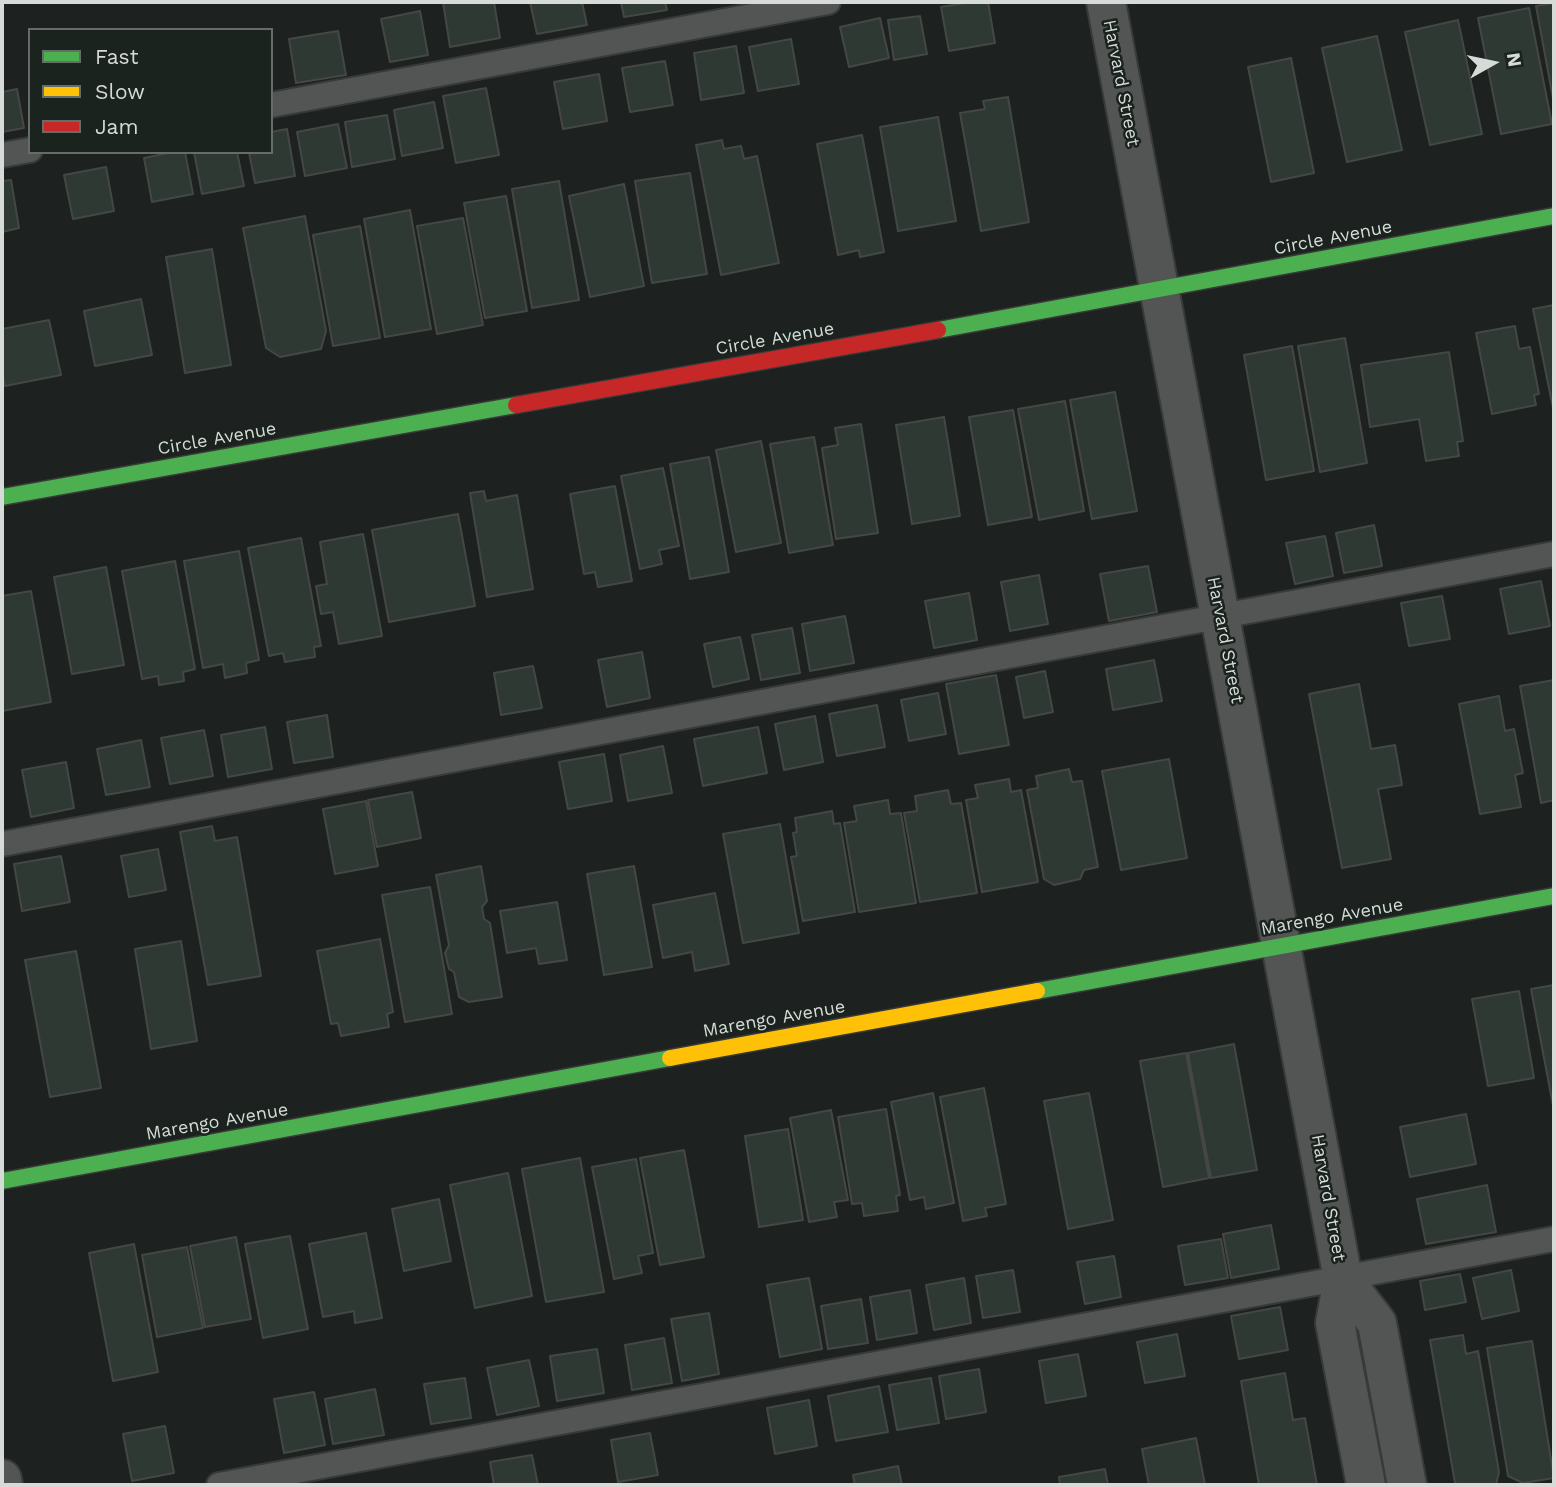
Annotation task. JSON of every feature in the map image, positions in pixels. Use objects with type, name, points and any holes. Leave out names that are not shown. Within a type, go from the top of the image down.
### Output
[{"type":"street","name":"Harvard Street","points":[[1106,2],[1343,1279],[1335,1323],[1366,1485]]},
{"type":"street","name":"Circle Avenue","points":[[2,497],[1160,290],[1554,216]]},
{"type":"street","name":"Marengo Avenue","points":[[2,1181],[1554,896]]},
{"type":"street","name":"Harvard Street","points":[[1343,1279],[1377,1323],[1407,1485]]},
{"type":"street","points":[[2,1479],[3,1485]]},
{"type":"lane","points":[[273,105],[828,2]]},
{"type":"lane","points":[[2,155],[28,150]]},
{"type":"lane","points":[[2,844],[1554,554]]},
{"type":"lane","points":[[219,1485],[1554,1239]]},
{"type":"building","points":[[443,2],[494,2],[500,38],[450,47]]},
{"type":"building","points":[[530,2],[582,2],[587,25],[537,34]]},
{"type":"building","points":[[621,2],[665,2],[667,10],[624,17]]},
{"type":"building","points":[[988,2],[995,43],[949,51],[941,7]]},
{"type":"building","points":[[1554,3],[1554,104],[1536,6]]},
{"type":"building","points":[[1529,8],[1552,124],[1501,134],[1478,18]]},
{"type":"building","points":[[420,11],[428,55],[390,62],[381,19]]},
{"type":"building","points":[[920,16],[927,54],[894,60],[888,20]]},
{"type":"building","points":[[880,18],[889,58],[849,67],[840,27]]},
{"type":"building","points":[[1458,20],[1482,134],[1430,145],[1405,32]]},
{"type":"building","points":[[338,31],[346,75],[296,83],[289,39]]},
{"type":"building","points":[[1377,36],[1402,150],[1347,162],[1322,48]]},
{"type":"building","points":[[791,39],[799,84],[758,91],[749,47]]},
{"type":"building","points":[[736,46],[744,93],[701,100],[694,53]]},
{"type":"building","points":[[1291,58],[1314,173],[1271,182],[1248,67]]},
{"type":"building","points":[[665,61],[673,105],[630,112],[622,68]]},
{"type":"building","points":[[599,74],[607,121],[563,129],[554,82]]},
{"type":"building","points":[[486,88],[499,155],[456,163],[443,96]]},
{"type":"building","points":[[17,89],[24,128],[2,132],[2,92]]},
{"type":"building","points":[[1008,97],[1029,222],[981,231],[960,113],[985,109],[983,101]]},
{"type":"building","points":[[434,102],[443,148],[402,156],[394,110]]},
{"type":"building","points":[[387,115],[395,159],[352,167],[345,122]]},
{"type":"building","points":[[938,117],[956,221],[898,231],[880,127]]},
{"type":"building","points":[[338,124],[347,168],[305,176],[297,132]]},
{"type":"building","points":[[287,129],[295,176],[255,183],[249,154],[273,154],[273,132]]},
{"type":"building","points":[[862,135],[884,252],[860,257],[859,250],[838,255],[817,144]]},
{"type":"building","points":[[722,140],[724,149],[741,146],[744,159],[757,156],[779,263],[721,275],[696,145]]},
{"type":"building","points":[[163,154],[185,154],[193,194],[152,202],[144,158]]},
{"type":"building","points":[[194,154],[237,154],[244,186],[202,194]]},
{"type":"building","points":[[106,167],[114,211],[73,219],[64,175]]},
{"type":"building","points":[[690,173],[707,274],[652,283],[635,181]]},
{"type":"building","points":[[11,180],[19,228],[2,232],[2,181]]},
{"type":"building","points":[[559,181],[579,300],[532,308],[512,189]]},
{"type":"building","points":[[624,184],[644,286],[590,297],[569,196]]},
{"type":"building","points":[[506,196],[527,311],[485,318],[464,203]]},
{"type":"building","points":[[410,210],[431,329],[385,337],[364,219]]},
{"type":"building","points":[[305,216],[326,331],[321,349],[280,357],[266,348],[243,228]]},
{"type":"building","points":[[463,218],[483,325],[437,334],[417,226]]},
{"type":"building","points":[[360,226],[380,338],[333,346],[313,235]]},
{"type":"building","points":[[212,249],[231,365],[185,373],[166,257]]},
{"type":"building","points":[[141,299],[152,355],[95,366],[84,311]]},
{"type":"building","points":[[1554,305],[1554,413],[1533,309]]},
{"type":"building","points":[[49,320],[61,375],[5,386],[2,373],[2,329]]},
{"type":"building","points":[[1515,326],[1519,349],[1530,347],[1539,394],[1534,395],[1536,405],[1492,414],[1476,333]]},
{"type":"building","points":[[1345,338],[1367,463],[1320,472],[1298,346]]},
{"type":"building","points":[[1292,346],[1314,471],[1266,480],[1244,355]]},
{"type":"building","points":[[1449,352],[1463,441],[1457,442],[1459,456],[1426,461],[1419,419],[1370,427],[1361,365]]},
{"type":"building","points":[[1115,392],[1137,511],[1092,519],[1070,400]]},
{"type":"building","points":[[1065,401],[1084,511],[1039,520],[1018,409]]},
{"type":"building","points":[[1013,410],[1032,517],[988,525],[969,417]]},
{"type":"building","points":[[944,417],[960,516],[912,524],[896,425]]},
{"type":"building","points":[[861,424],[878,533],[836,539],[822,448],[838,445],[835,428]]},
{"type":"building","points":[[814,437],[833,545],[789,553],[770,444]]},
{"type":"building","points":[[761,441],[781,543],[736,552],[716,450]]},
{"type":"building","points":[[709,457],[729,572],[690,579],[670,464]]},
{"type":"building","points":[[663,468],[679,546],[659,550],[662,564],[640,569],[621,476]]},
{"type":"building","points":[[615,486],[632,581],[598,587],[595,572],[584,574],[570,494]]},
{"type":"building","points":[[484,491],[486,501],[517,495],[533,589],[487,597],[470,493]]},
{"type":"building","points":[[458,514],[475,606],[389,622],[372,530]]},
{"type":"building","points":[[1374,525],[1382,566],[1344,573],[1336,533]]},
{"type":"building","points":[[363,534],[382,636],[339,644],[333,612],[321,614],[316,586],[327,584],[320,542]]},
{"type":"building","points":[[1325,536],[1333,576],[1295,584],[1286,543]]},
{"type":"building","points":[[301,538],[321,646],[314,647],[315,657],[285,662],[283,653],[269,656],[248,548]]},
{"type":"building","points":[[239,551],[259,660],[246,663],[247,673],[225,678],[223,664],[203,668],[184,561]]},
{"type":"building","points":[[175,561],[195,669],[183,672],[184,681],[159,685],[158,676],[142,679],[122,571]]},
{"type":"building","points":[[1148,566],[1157,612],[1109,621],[1100,574]]},
{"type":"building","points":[[106,567],[124,665],[72,674],[54,577]]},
{"type":"building","points":[[1039,575],[1048,624],[1010,631],[1001,582]]},
{"type":"building","points":[[1541,581],[1550,626],[1509,634],[1500,589]]},
{"type":"building","points":[[31,591],[51,702],[2,711],[2,596]]},
{"type":"building","points":[[969,593],[977,640],[934,648],[925,601]]},
{"type":"building","points":[[1442,596],[1450,639],[1409,646],[1401,603]]},
{"type":"building","points":[[845,616],[854,663],[810,671],[802,624]]},
{"type":"building","points":[[792,628],[800,673],[761,680],[752,635]]},
{"type":"building","points":[[740,637],[749,679],[713,687],[704,644]]},
{"type":"building","points":[[642,652],[650,698],[607,707],[598,660]]},
{"type":"building","points":[[1154,660],[1162,701],[1113,710],[1106,669]]},
{"type":"building","points":[[533,666],[542,708],[501,715],[494,673]]},
{"type":"building","points":[[1045,671],[1053,712],[1024,718],[1016,677]]},
{"type":"building","points":[[996,675],[1009,745],[959,754],[946,684]]},
{"type":"building","points":[[1554,680],[1554,800],[1541,803],[1520,686]]},
{"type":"building","points":[[1359,684],[1371,749],[1395,745],[1402,785],[1378,789],[1391,859],[1342,868],[1309,694]]},
{"type":"building","points":[[938,693],[946,734],[909,741],[901,700]]},
{"type":"building","points":[[1499,696],[1505,731],[1514,729],[1523,773],[1515,775],[1521,807],[1480,814],[1459,704]]},
{"type":"building","points":[[877,705],[885,747],[837,756],[829,714]]},
{"type":"building","points":[[327,715],[333,757],[294,763],[287,722]]},
{"type":"building","points":[[815,716],[823,762],[784,770],[775,724]]},
{"type":"building","points":[[265,727],[272,769],[228,777],[221,735]]},
{"type":"building","points":[[758,727],[767,773],[703,786],[694,739]]},
{"type":"building","points":[[204,730],[213,776],[170,784],[161,738]]},
{"type":"building","points":[[141,740],[150,787],[106,795],[97,749]]},
{"type":"building","points":[[663,746],[672,793],[628,801],[620,755]]},
{"type":"building","points":[[604,754],[612,801],[568,809],[559,762]]},
{"type":"building","points":[[1169,759],[1187,858],[1121,870],[1102,771]]},
{"type":"building","points":[[66,762],[74,808],[31,817],[22,770]]},
{"type":"building","points":[[1069,769],[1072,782],[1082,781],[1098,867],[1084,870],[1080,879],[1054,885],[1044,879],[1027,790],[1038,788],[1036,776]]},
{"type":"building","points":[[1009,779],[1011,792],[1021,790],[1038,882],[982,892],[966,800],[978,798],[975,785]]},
{"type":"building","points":[[948,790],[951,804],[961,803],[977,893],[920,902],[904,813],[917,811],[915,796]]},
{"type":"building","points":[[412,792],[421,838],[377,847],[368,800]]},
{"type":"building","points":[[888,800],[890,814],[901,813],[916,903],[859,912],[844,823],[857,821],[854,806]]},
{"type":"building","points":[[366,801],[378,866],[335,874],[323,809]]},
{"type":"building","points":[[832,811],[834,824],[840,823],[855,912],[803,921],[791,857],[797,856],[793,833],[797,832],[795,818]]},
{"type":"building","points":[[780,824],[799,933],[743,943],[723,834]]},
{"type":"building","points":[[212,826],[215,841],[237,837],[261,976],[208,985],[180,832]]},
{"type":"building","points":[[158,849],[166,890],[129,897],[121,856]]},
{"type":"building","points":[[61,856],[70,902],[22,911],[14,864]]},
{"type":"building","points":[[481,866],[487,901],[482,907],[484,919],[490,923],[502,997],[469,1002],[459,997],[454,972],[449,969],[445,953],[449,945],[436,875]]},
{"type":"building","points":[[634,866],[652,967],[604,975],[587,874]]},
{"type":"building","points":[[430,887],[452,1014],[405,1022],[382,895]]},
{"type":"building","points":[[715,893],[729,964],[695,971],[692,952],[663,958],[653,905]]},
{"type":"building","points":[[557,902],[567,960],[539,964],[536,948],[507,953],[500,911]]},
{"type":"building","points":[[380,939],[393,1012],[387,1014],[389,1027],[341,1036],[338,1023],[331,1024],[317,951]]},
{"type":"building","points":[[181,941],[197,1041],[151,1049],[135,949]]},
{"type":"building","points":[[76,951],[101,1088],[50,1097],[25,960]]},
{"type":"building","points":[[1554,985],[1554,1111],[1531,989]]},
{"type":"building","points":[[1519,991],[1534,1078],[1488,1086],[1472,999]]},
{"type":"building","points":[[1234,1044],[1257,1170],[1211,1178],[1188,1053]]},
{"type":"building","points":[[1186,1053],[1209,1178],[1163,1187],[1140,1061]]},
{"type":"building","points":[[984,1088],[1006,1204],[985,1208],[987,1216],[963,1221],[940,1097]]},
{"type":"building","points":[[933,1093],[954,1203],[926,1209],[924,1197],[910,1200],[891,1102]]},
{"type":"building","points":[[1089,1093],[1113,1220],[1068,1229],[1044,1101]]},
{"type":"building","points":[[886,1109],[900,1195],[896,1196],[898,1211],[864,1216],[862,1203],[852,1204],[838,1117]]},
{"type":"building","points":[[831,1110],[848,1200],[834,1202],[837,1217],[809,1222],[790,1118]]},
{"type":"building","points":[[1466,1114],[1476,1164],[1410,1177],[1400,1127]]},
{"type":"building","points":[[788,1129],[803,1220],[759,1227],[745,1136]]},
{"type":"building","points":[[684,1150],[704,1257],[660,1265],[640,1158]]},
{"type":"building","points":[[580,1158],[604,1292],[546,1302],[522,1169]]},
{"type":"building","points":[[636,1159],[653,1253],[638,1256],[642,1273],[614,1279],[592,1167]]},
{"type":"building","points":[[508,1173],[532,1296],[475,1308],[450,1185]]},
{"type":"building","points":[[1487,1185],[1496,1232],[1426,1244],[1417,1199]]},
{"type":"building","points":[[439,1199],[451,1261],[404,1271],[392,1209]]},
{"type":"building","points":[[1271,1225],[1279,1269],[1231,1278],[1223,1234]]},
{"type":"building","points":[[366,1233],[382,1318],[355,1323],[354,1311],[323,1317],[309,1244]]},
{"type":"building","points":[[290,1236],[308,1329],[263,1338],[245,1244]]},
{"type":"building","points":[[236,1237],[251,1319],[205,1327],[190,1246]]},
{"type":"building","points":[[1221,1239],[1228,1278],[1185,1285],[1178,1246]]},
{"type":"building","points":[[134,1244],[158,1372],[113,1381],[89,1253]]},
{"type":"building","points":[[187,1247],[203,1328],[157,1337],[142,1255]]},
{"type":"building","points":[[1114,1256],[1121,1297],[1085,1304],[1077,1262]]},
{"type":"building","points":[[1013,1270],[1020,1312],[983,1318],[976,1276]]},
{"type":"building","points":[[1511,1270],[1519,1311],[1482,1319],[1473,1278]]},
{"type":"building","points":[[1460,1274],[1466,1302],[1425,1310],[1420,1281]]},
{"type":"building","points":[[809,1278],[822,1349],[780,1357],[767,1285]]},
{"type":"building","points":[[964,1278],[971,1323],[934,1330],[926,1285]]},
{"type":"building","points":[[910,1290],[917,1333],[877,1340],[870,1297]]},
{"type":"building","points":[[861,1299],[868,1343],[828,1349],[821,1306]]},
{"type":"building","points":[[1280,1307],[1288,1350],[1239,1359],[1231,1316]]},
{"type":"building","points":[[709,1313],[719,1374],[682,1381],[671,1319]]},
{"type":"building","points":[[1177,1334],[1185,1376],[1145,1383],[1137,1342]]},
{"type":"building","points":[[1463,1335],[1466,1354],[1478,1351],[1499,1472],[1496,1485],[1455,1483],[1430,1340]]},
{"type":"building","points":[[664,1338],[672,1383],[632,1390],[625,1345]]},
{"type":"building","points":[[1532,1341],[1554,1478],[1523,1483],[1508,1476],[1487,1348]]},
{"type":"building","points":[[597,1349],[604,1393],[557,1401],[550,1356]]},
{"type":"building","points":[[1078,1354],[1086,1396],[1046,1403],[1039,1361]]},
{"type":"building","points":[[529,1360],[539,1406],[497,1415],[487,1368]]},
{"type":"building","points":[[979,1369],[986,1412],[946,1419],[939,1376]]},
{"type":"building","points":[[1285,1373],[1293,1420],[1305,1418],[1317,1485],[1259,1485],[1241,1381]]},
{"type":"building","points":[[465,1378],[471,1418],[431,1424],[424,1384]]},
{"type":"building","points":[[931,1378],[939,1423],[897,1430],[889,1385]]},
{"type":"building","points":[[879,1386],[888,1432],[836,1441],[828,1396]]},
{"type":"building","points":[[375,1389],[384,1435],[333,1444],[325,1399]]},
{"type":"building","points":[[314,1392],[325,1445],[284,1453],[274,1399]]},
{"type":"building","points":[[809,1400],[817,1446],[775,1454],[767,1408]]},
{"type":"building","points":[[165,1426],[174,1473],[132,1481],[123,1434]]},
{"type":"building","points":[[650,1433],[658,1475],[618,1482],[611,1440]]},
{"type":"building","points":[[1196,1438],[1205,1485],[1149,1485],[1142,1449]]},
{"type":"building","points":[[532,1455],[538,1485],[494,1485],[490,1462]]},
{"type":"building","points":[[898,1466],[902,1485],[855,1485],[853,1475]]},
{"type":"building","points":[[1105,1469],[1108,1485],[1060,1485],[1059,1477]]},
{"type":"traffic: fast","points":[[938,330],[1554,216]]},
{"type":"traffic: fast","points":[[2,497],[516,405]]},
{"type":"traffic: fast","points":[[1037,991],[1554,896]]},
{"type":"traffic: fast","points":[[2,1181],[670,1058]]},
{"type":"traffic: slow","points":[[670,1058],[1037,991]]},
{"type":"traffic: jam","points":[[516,405],[938,330]]}]
